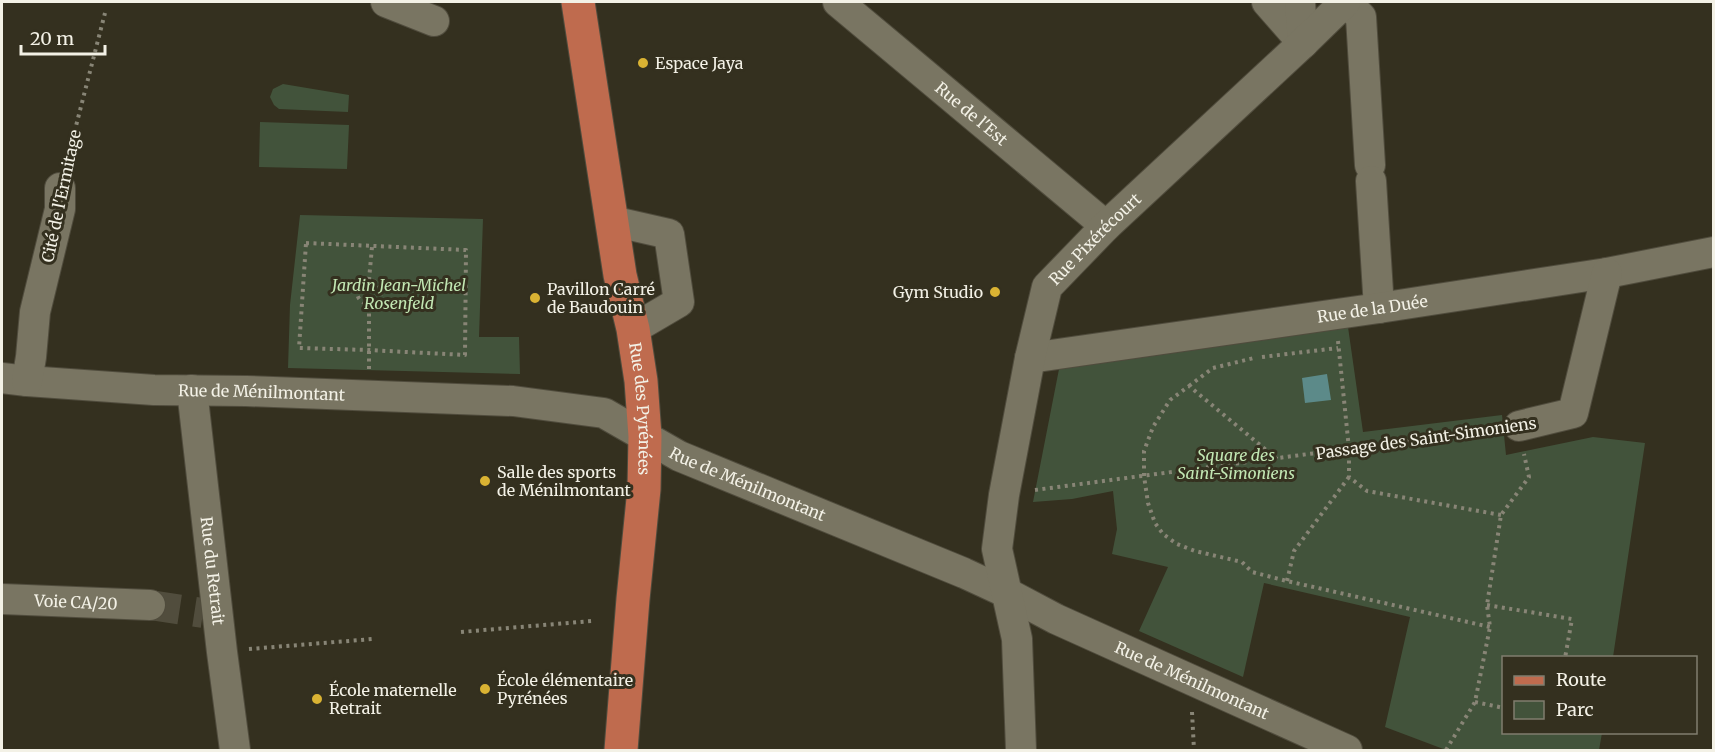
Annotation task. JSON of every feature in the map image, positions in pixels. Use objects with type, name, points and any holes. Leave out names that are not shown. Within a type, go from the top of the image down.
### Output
[{"type":"main road","name":"Rue des Pyrénées","points":[[578,2],[620,275],[633,329],[641,381],[645,436],[644,489],[621,750]]},
{"type":"street","points":[[386,2],[434,21]]},
{"type":"street","name":"Rue de l'Est","points":[[838,2],[1106,226]]},
{"type":"street","points":[[1267,2],[1303,43]]},
{"type":"street","points":[[1300,2],[1303,43]]},
{"type":"street","points":[[1346,2],[1361,17],[1379,308]]},
{"type":"street","name":"Rue Pixérécourt","points":[[1021,750],[1017,639],[997,549],[1004,495],[1030,358],[1047,286],[1106,226],[1346,2]]},
{"type":"street","name":"Cité de l'Ermitage","points":[[14,380],[31,357],[35,312],[60,209],[60,188]]},
{"type":"street","points":[[612,221],[669,234],[679,302],[633,329]]},
{"type":"street","name":"Rue de la Duée","points":[[1030,358],[1607,273],[1713,252]]},
{"type":"street","name":"Passage des Saint-Simoniens","points":[[1519,426],[1573,413],[1607,273]]},
{"type":"street","name":"Rue de Ménilmontant","points":[[14,380],[154,390],[246,391],[513,401],[604,413],[679,456],[964,573],[1056,619],[1347,750]]},
{"type":"street","name":"Rue du Retrait","points":[[192,390],[211,613],[222,652],[235,750]]},
{"type":"street","name":"Voie CA/20","points":[[2,599],[150,605]]},
{"type":"path","name":"Cité de l'Ermitage","points":[[60,188],[105,13]]},
{"type":"path","points":[[306,243],[372,246],[466,250],[465,355],[299,348],[306,243]]},
{"type":"path","points":[[369,280],[372,246]]},
{"type":"path","points":[[369,280],[379,285],[381,296],[376,302],[369,304],[361,301],[357,290],[361,282],[369,280]]},
{"type":"path","points":[[369,304],[369,369]]},
{"type":"path","points":[[1287,581],[1294,551],[1349,477],[1350,449],[1338,348],[1254,358],[1213,368],[1170,400],[1153,426],[1144,451],[1144,476],[1148,502],[1155,523],[1163,534],[1177,544],[1195,551],[1242,562],[1252,572],[1287,581],[1490,627]]},
{"type":"path","points":[[1189,386],[1277,459]]},
{"type":"path","points":[[1446,750],[1475,702],[1490,627],[1487,605],[1501,515],[1529,477],[1519,426]]},
{"type":"path","name":"Passage des Saint-Simoniens","points":[[1028,491],[1519,426]]},
{"type":"path","points":[[1349,477],[1367,492],[1501,515]]},
{"type":"path","points":[[1487,605],[1572,619],[1565,656]]},
{"type":"path","points":[[460,632],[592,621]]},
{"type":"path","points":[[222,652],[373,639]]},
{"type":"path","points":[[1475,702],[1502,708]]},
{"type":"path","points":[[1191,705],[1194,750]]},
{"type":"green space","points":[[283,84],[349,95],[348,112],[279,109],[270,97],[273,89]]},
{"type":"green space","points":[[260,122],[349,125],[347,169],[259,167]]},
{"type":"green space","name":"Jardin Jean-Michel Rosenfeld","points":[[300,215],[483,219],[479,337],[519,337],[520,374],[288,368],[290,305]]},
{"type":"green space","name":"Square des Saint-Simoniens","points":[[1348,327],[1363,432],[1502,415],[1506,455],[1593,437],[1645,443],[1613,656],[1502,656],[1502,734],[1602,734],[1599,750],[1446,750],[1385,727],[1410,617],[1264,583],[1243,677],[1139,631],[1168,567],[1112,554],[1117,529],[1113,491],[1072,499],[1033,502],[1060,364]]},
{"type":"water","points":[[1327,374],[1331,400],[1305,403],[1302,378]]},
{"type":"tunnel","points":[[150,605],[203,613]]},
{"type":"place","name":"Espace Jaya","points":[[643,63]]},
{"type":"place","name":"Gym Studio","points":[[995,292]]},
{"type":"place","name":"Pavillon Carré de Baudouin","points":[[535,298]]},
{"type":"place","name":"Salle des sports de Ménilmontant","points":[[485,481]]},
{"type":"place","name":"École élémentaire Pyrénées","points":[[485,689]]},
{"type":"place","name":"École maternelle Retrait","points":[[317,699]]}]
